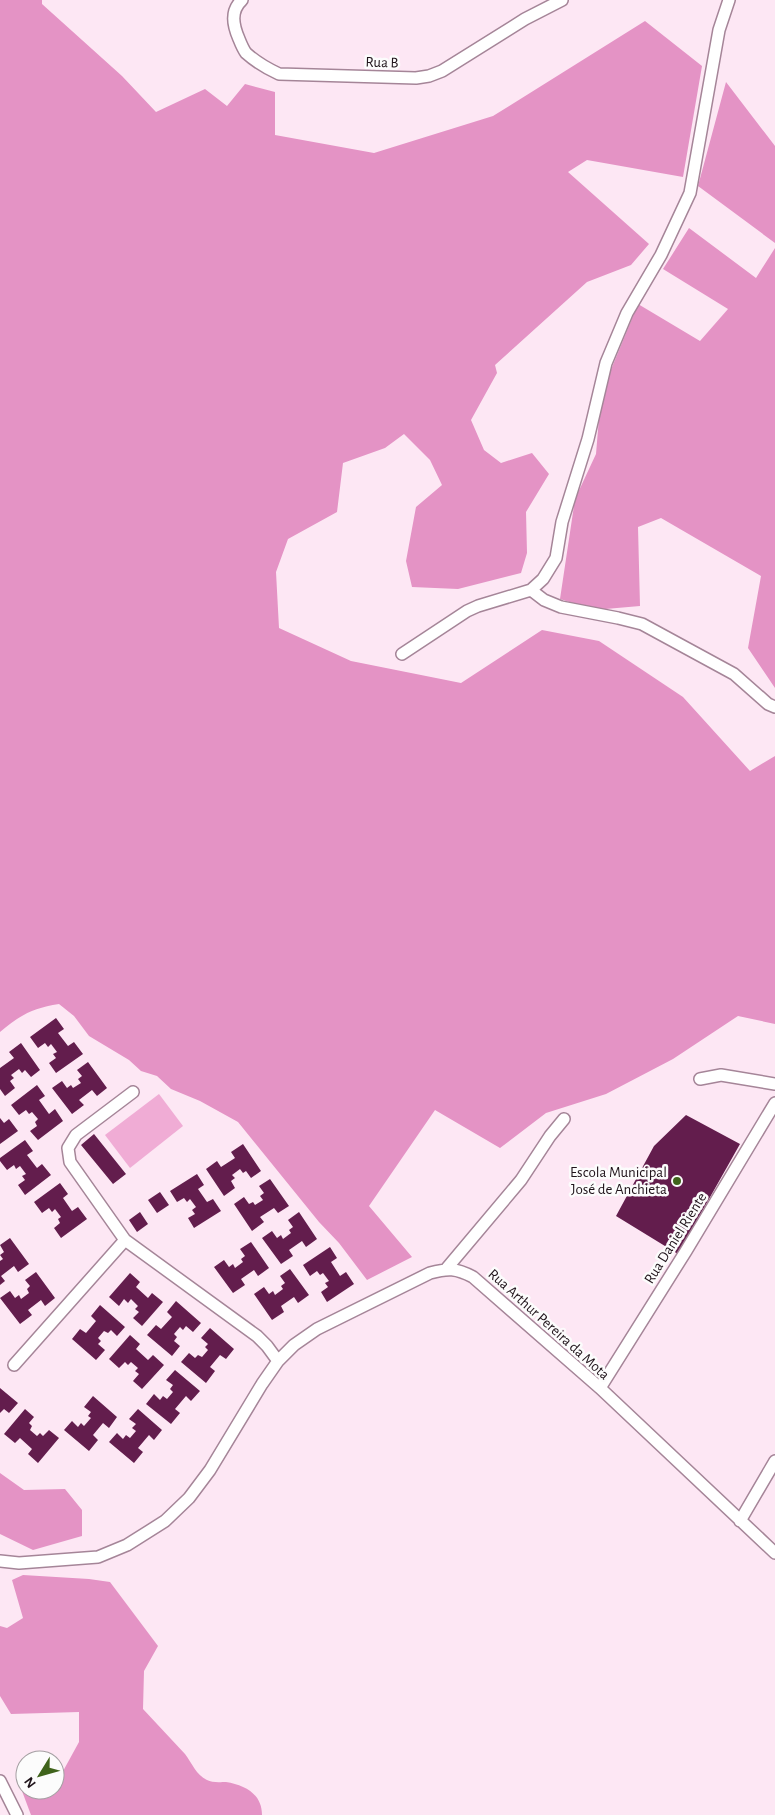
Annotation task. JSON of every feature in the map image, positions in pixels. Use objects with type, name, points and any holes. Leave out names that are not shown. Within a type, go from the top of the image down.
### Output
[{"type":"street","name":"Rua B","points":[[242,0],[235,7],[233,17],[235,30],[244,51],[264,67],[279,74],[416,78],[442,71],[526,19],[562,0]]},
{"type":"street","points":[[402,654],[467,611],[531,590],[543,579],[556,558],[562,522],[588,439],[606,363],[627,313],[661,255],[690,193],[719,30],[729,0]]},
{"type":"street","points":[[531,590],[544,600],[561,607],[642,624],[734,674],[768,704],[775,707]]},
{"type":"street","points":[[700,1079],[721,1075],[775,1084]]},
{"type":"street","points":[[133,1092],[76,1135],[68,1148],[73,1168],[125,1240],[257,1336],[278,1361]]},
{"type":"street","name":"Rua Daniel Riente","points":[[600,1388],[686,1251],[775,1103]]},
{"type":"street","points":[[0,1561],[19,1563],[98,1557],[127,1545],[165,1521],[189,1498],[210,1470],[278,1361],[294,1345],[317,1329],[430,1273],[447,1268],[521,1180],[550,1136],[564,1119]]},
{"type":"street","points":[[14,1365],[125,1240]]},
{"type":"street","name":"Rua Arthur Pereira da Mota","points":[[447,1268],[473,1276],[600,1388],[775,1553]]},
{"type":"street","points":[[740,1521],[775,1461]]},
{"type":"street","points":[[0,1781],[17,1815]]},
{"type":"shaded area","points":[[0,0],[42,0],[42,4],[122,76],[156,112],[205,89],[227,106],[245,84],[275,92],[275,135],[374,153],[493,116],[645,21],[702,66],[683,177],[587,160],[568,172],[649,244],[631,265],[587,282],[495,365],[497,373],[471,420],[484,450],[501,463],[532,453],[549,474],[526,512],[527,553],[521,573],[458,589],[412,587],[406,561],[416,507],[442,485],[430,460],[404,434],[385,448],[343,463],[337,512],[288,539],[276,572],[279,628],[351,661],[461,683],[542,630],[599,641],[683,697],[750,771],[775,756],[775,1024],[738,1016],[673,1059],[606,1094],[546,1113],[500,1148],[435,1110],[369,1206],[412,1257],[367,1280],[339,1243],[319,1222],[238,1122],[200,1101],[171,1089],[157,1076],[141,1071],[129,1060],[89,1036],[74,1016],[59,1004],[27,1013],[0,1032]]},
{"type":"shaded area","points":[[726,82],[775,146],[775,243],[698,186]]},
{"type":"shaded area","points":[[689,228],[756,278],[775,248],[775,688],[748,648],[761,576],[661,518],[638,527],[640,606],[594,610],[560,599],[575,499],[596,454],[601,394],[638,304],[700,341],[728,309],[663,269]]},
{"type":"shaded area","points":[[159,1094],[183,1126],[130,1168],[105,1135]]},
{"type":"shaded area","points":[[0,1473],[24,1490],[65,1489],[82,1510],[82,1536],[33,1550],[0,1534]]},
{"type":"shaded area","points":[[23,1575],[110,1582],[158,1646],[144,1671],[143,1709],[185,1754],[194,1769],[203,1778],[209,1781],[240,1785],[246,1788],[259,1801],[262,1815],[31,1815],[25,1800],[65,1800],[65,1768],[79,1742],[79,1712],[11,1714],[0,1696],[0,1626],[7,1628],[23,1618],[12,1580]]},
{"type":"building","points":[[56,1018],[64,1029],[58,1033],[68,1046],[74,1042],[83,1054],[56,1073],[49,1063],[56,1058],[53,1054],[57,1052],[51,1044],[48,1047],[45,1043],[38,1048],[30,1037]]},
{"type":"building","points":[[21,1043],[40,1070],[31,1077],[25,1070],[22,1073],[19,1069],[11,1075],[14,1078],[10,1081],[15,1088],[5,1096],[0,1089],[0,1068],[14,1058],[9,1052]]},
{"type":"building","points":[[88,1062],[107,1088],[97,1096],[92,1090],[79,1100],[84,1105],[72,1114],[52,1088],[62,1081],[67,1088],[71,1085],[73,1088],[81,1083],[78,1079],[82,1076],[77,1070]]},
{"type":"building","points":[[37,1085],[45,1096],[39,1100],[49,1114],[55,1109],[63,1121],[38,1140],[30,1131],[37,1126],[35,1122],[38,1119],[32,1112],[29,1114],[26,1110],[19,1115],[11,1105]]},
{"type":"building","name":"Escola Municipal José de Anchieta","points":[[686,1115],[740,1144],[678,1254],[616,1216],[654,1146]]},
{"type":"building","points":[[0,1118],[4,1123],[9,1119],[18,1131],[0,1144]]},
{"type":"building","points":[[94,1134],[126,1174],[113,1184],[81,1145]]},
{"type":"building","points":[[25,1140],[33,1151],[27,1155],[37,1168],[42,1164],[51,1175],[25,1195],[18,1185],[25,1180],[22,1176],[26,1174],[20,1166],[16,1169],[14,1165],[7,1170],[0,1161],[0,1158]]},
{"type":"building","points":[[243,1144],[261,1171],[251,1178],[246,1171],[243,1173],[240,1169],[232,1175],[235,1178],[231,1181],[235,1188],[224,1196],[206,1169],[217,1161],[221,1167],[235,1158],[231,1152]]},
{"type":"building","points":[[197,1174],[204,1185],[198,1189],[207,1202],[213,1199],[221,1211],[194,1228],[188,1218],[195,1214],[192,1210],[196,1207],[190,1199],[187,1202],[184,1198],[177,1202],[170,1191]]},
{"type":"building","points":[[270,1179],[289,1206],[278,1213],[274,1208],[260,1217],[264,1222],[252,1231],[234,1204],[244,1197],[249,1204],[253,1202],[255,1205],[263,1200],[260,1196],[264,1193],[259,1186]]},
{"type":"building","points":[[60,1183],[68,1194],[63,1198],[72,1211],[78,1207],[87,1219],[61,1238],[54,1228],[60,1223],[58,1219],[61,1217],[55,1209],[52,1212],[49,1208],[42,1213],[34,1202]]},
{"type":"building","points":[[160,1192],[169,1205],[157,1213],[148,1200]]},
{"type":"building","points":[[140,1212],[148,1224],[137,1232],[129,1220]]},
{"type":"building","points":[[299,1212],[317,1239],[306,1247],[302,1241],[289,1250],[293,1256],[281,1264],[262,1238],[272,1231],[277,1238],[281,1235],[283,1239],[291,1233],[289,1230],[293,1227],[288,1220]]},
{"type":"building","points":[[10,1238],[29,1264],[18,1272],[14,1266],[1,1276],[5,1281],[0,1285],[0,1261],[3,1259],[0,1255],[4,1252],[0,1245]]},
{"type":"building","points":[[251,1242],[269,1268],[258,1276],[254,1270],[241,1279],[245,1285],[233,1293],[214,1267],[224,1260],[229,1267],[233,1264],[235,1268],[243,1262],[241,1259],[245,1256],[240,1249]]},
{"type":"building","points":[[330,1247],[337,1258],[331,1262],[340,1276],[346,1272],[354,1284],[327,1302],[321,1292],[328,1287],[325,1283],[329,1281],[323,1273],[320,1275],[317,1271],[310,1276],[303,1265]]},
{"type":"building","points":[[290,1269],[309,1295],[298,1303],[294,1297],[281,1306],[284,1312],[272,1320],[254,1294],[264,1287],[269,1294],[273,1291],[275,1295],[283,1289],[281,1286],[285,1283],[280,1276]]},
{"type":"building","points":[[36,1272],[55,1298],[45,1306],[41,1300],[28,1310],[32,1315],[20,1324],[0,1298],[10,1291],[15,1298],[19,1295],[21,1299],[29,1293],[27,1289],[30,1286],[25,1280]]},
{"type":"building","points":[[130,1273],[140,1282],[136,1287],[148,1298],[152,1293],[163,1302],[142,1326],[133,1318],[139,1312],[135,1309],[138,1306],[131,1299],[128,1303],[124,1299],[119,1306],[109,1297]]},
{"type":"building","points":[[176,1301],[201,1323],[193,1332],[186,1326],[183,1330],[180,1327],[174,1334],[177,1337],[174,1341],[180,1346],[172,1356],[147,1335],[156,1325],[161,1329],[172,1317],[167,1312]]},
{"type":"building","points":[[100,1305],[125,1327],[117,1336],[111,1330],[108,1333],[104,1331],[98,1338],[101,1341],[98,1344],[105,1350],[96,1360],[72,1339],[80,1329],[86,1333],[96,1321],[91,1316]]},
{"type":"building","points":[[210,1328],[234,1349],[226,1359],[220,1355],[210,1367],[215,1371],[206,1383],[181,1362],[189,1353],[195,1358],[198,1355],[202,1357],[208,1350],[205,1347],[208,1344],[201,1338]]},
{"type":"building","points":[[130,1335],[140,1344],[136,1349],[148,1360],[153,1355],[164,1365],[142,1389],[133,1381],[139,1374],[135,1371],[138,1368],[131,1362],[128,1365],[125,1362],[119,1368],[109,1359]]},
{"type":"building","points":[[175,1370],[200,1391],[191,1401],[186,1396],[175,1409],[180,1413],[171,1424],[146,1404],[154,1394],[160,1400],[163,1396],[167,1399],[173,1392],[170,1389],[173,1385],[166,1380]]},
{"type":"building","points":[[0,1388],[18,1403],[9,1413],[4,1409],[0,1413]]},
{"type":"building","points":[[93,1396],[117,1417],[109,1428],[103,1423],[93,1435],[98,1440],[89,1451],[64,1430],[72,1421],[78,1427],[81,1423],[84,1426],[91,1418],[88,1416],[91,1412],[84,1407]]},
{"type":"building","points":[[25,1409],[34,1417],[29,1423],[32,1426],[30,1430],[37,1436],[40,1433],[43,1436],[49,1430],[59,1438],[38,1463],[28,1454],[32,1449],[20,1438],[15,1443],[4,1434]]},
{"type":"building","points":[[138,1409],[162,1430],[154,1440],[149,1435],[138,1448],[143,1452],[134,1463],[109,1442],[117,1433],[123,1439],[126,1435],[130,1438],[136,1431],[132,1428],[136,1424],[129,1419]]},
{"type":"place","name":"Escola Municipal José de Anchieta","points":[[677,1181]]}]
